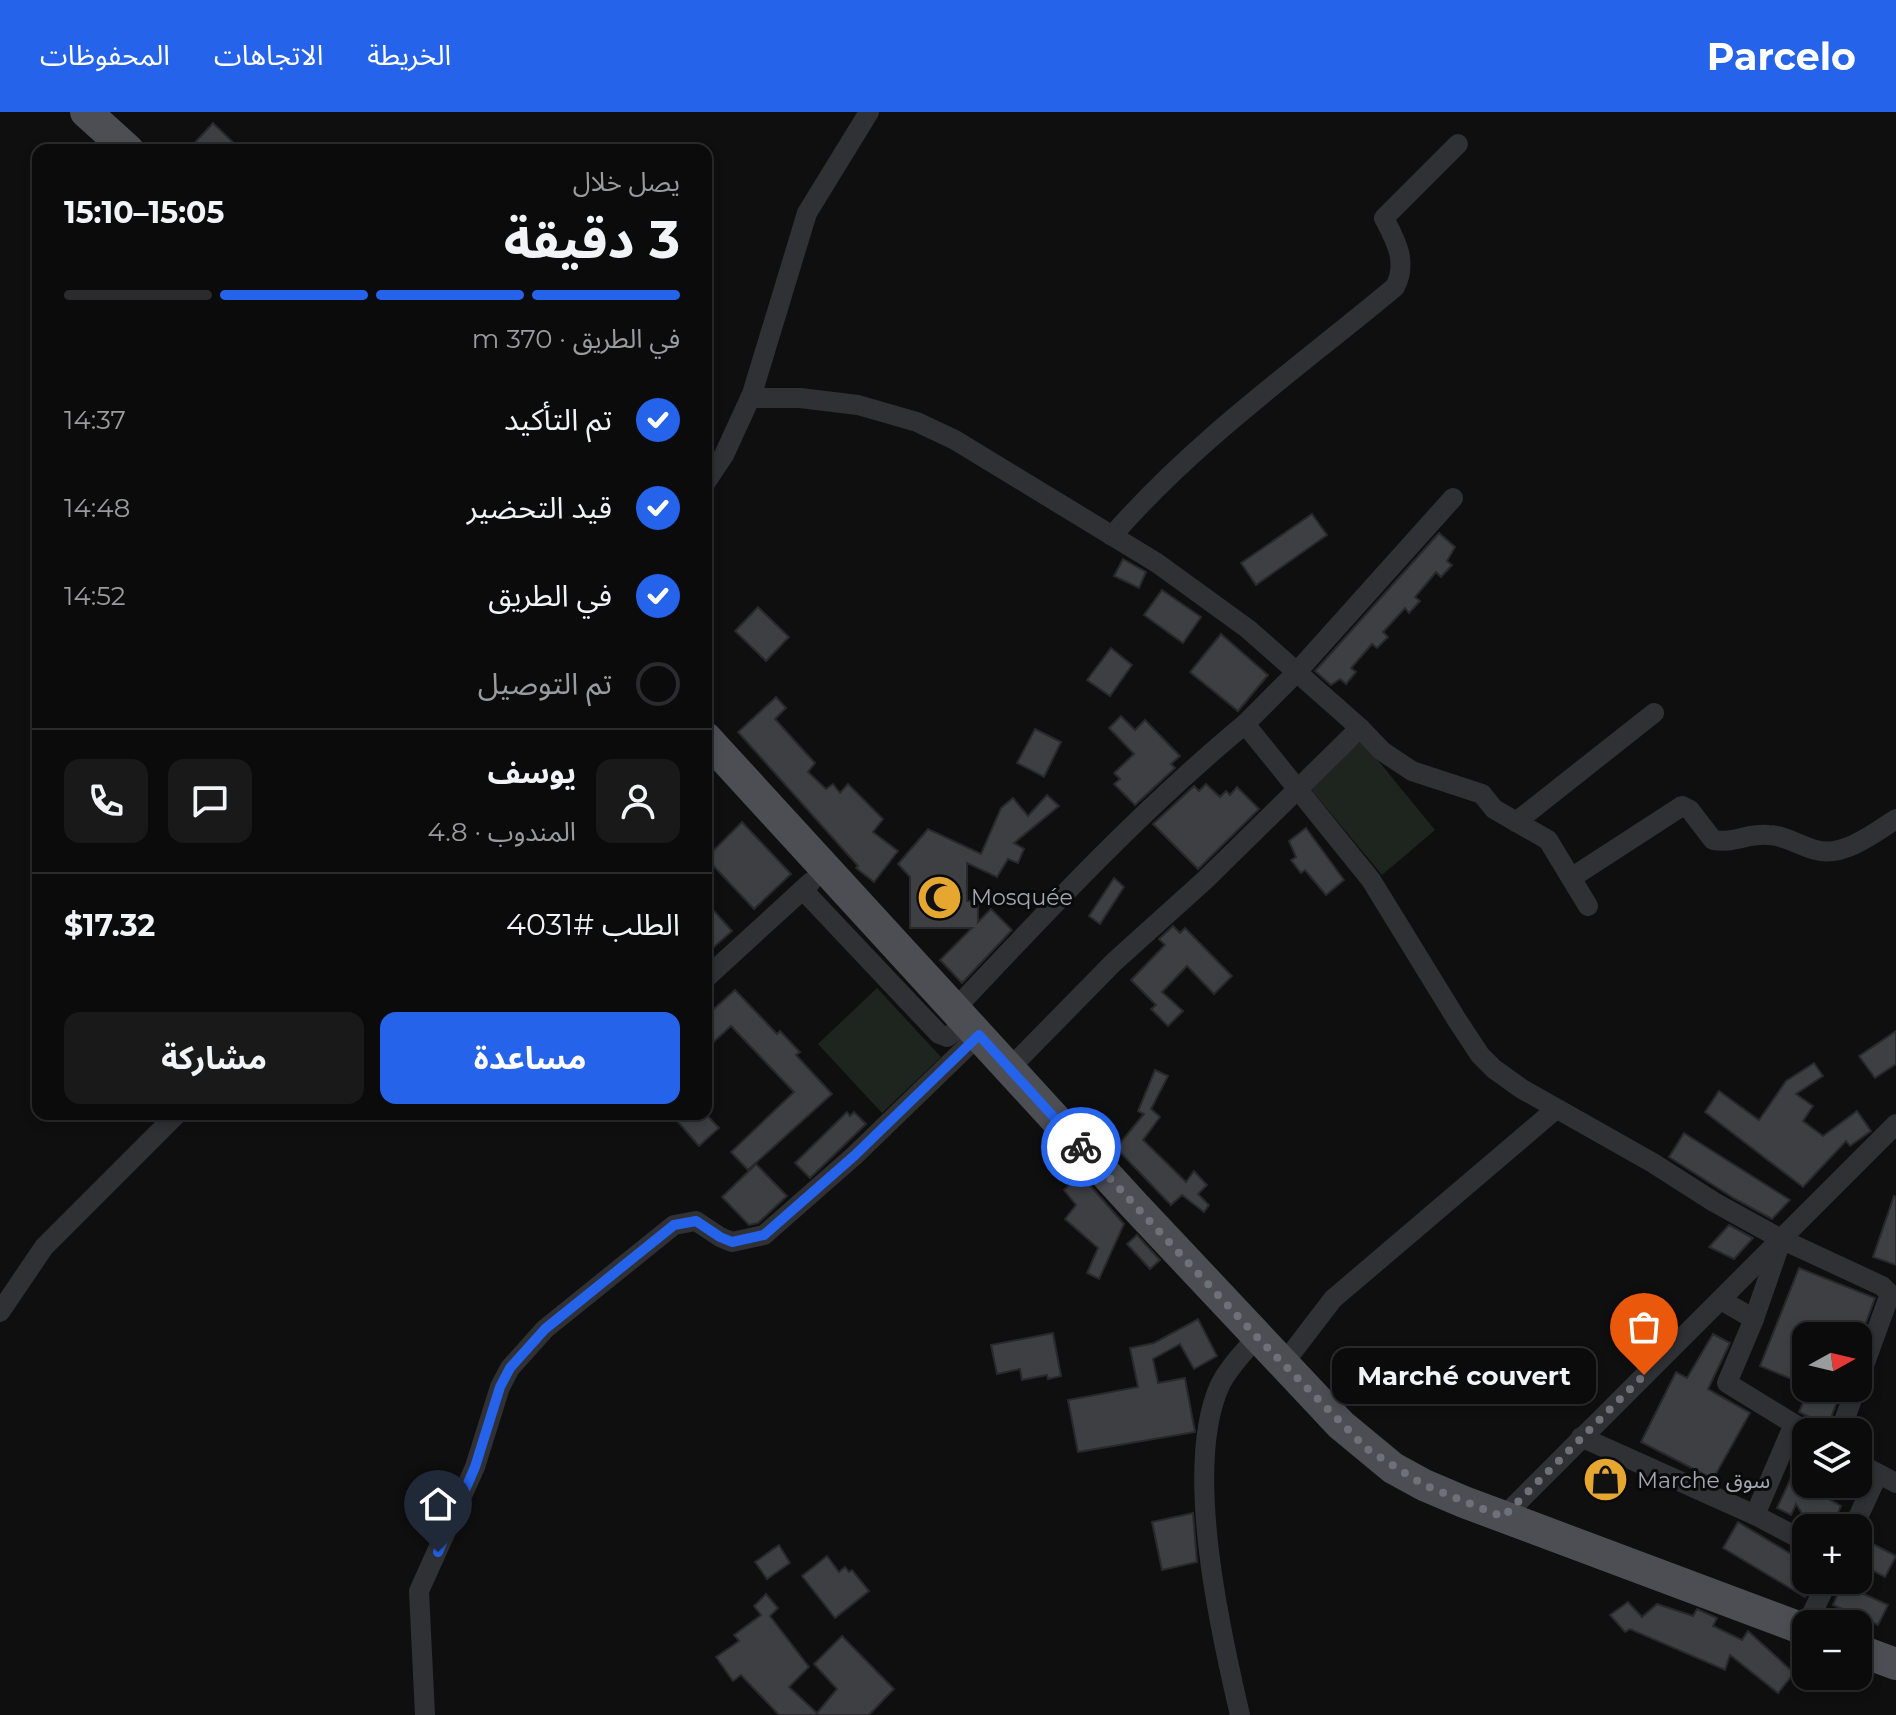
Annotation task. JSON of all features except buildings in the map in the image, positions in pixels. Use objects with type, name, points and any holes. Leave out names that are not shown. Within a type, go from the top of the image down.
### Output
[{"type":"main road","points":[[86,112],[121,144]]},
{"type":"main road","points":[[712,746],[814,879],[967,1023],[1341,1425],[1393,1468],[1424,1485],[1503,1517],[1792,1623]]},
{"type":"main road","points":[[1872,1655],[1896,1664]]},
{"type":"street","points":[[712,473],[724,455],[750,398],[807,213],[869,112]]},
{"type":"street","points":[[1112,536],[1141,502],[1201,447],[1395,287],[1402,266],[1400,253],[1384,218],[1458,144]]},
{"type":"street","points":[[750,398],[831,400],[917,422],[1003,467],[1157,563],[1248,629],[1382,751],[1412,771],[1482,794],[1494,809],[1548,840],[1588,906]]},
{"type":"street","points":[[425,1715],[419,1591],[475,1467],[500,1387],[510,1368],[545,1329],[674,1225],[696,1221],[732,1242],[764,1235],[854,1156],[967,1023],[1061,895],[1296,673],[1453,498]]},
{"type":"street","points":[[1516,822],[1654,713]]},
{"type":"street","points":[[1245,724],[1299,787],[1371,880],[1480,1055],[1522,1089],[1781,1239],[1882,1286],[1890,1294],[1872,1344]]},
{"type":"street","points":[[1009,1069],[1114,962],[1205,880],[1360,728]]},
{"type":"street","points":[[1571,878],[1682,806],[1690,810],[1713,840],[1724,843],[1750,834],[1774,835],[1820,852],[1839,850],[1872,835],[1896,819]]},
{"type":"street","points":[[712,972],[814,879]]},
{"type":"street","points":[[1284,1363],[1333,1299],[1556,1109]]},
{"type":"street","points":[[0,1312],[44,1247],[171,1120]]},
{"type":"street","points":[[1503,1517],[1896,1124]]},
{"type":"street","points":[[1781,1239],[1754,1319],[1727,1383],[1792,1423]]},
{"type":"street","points":[[1721,1300],[1754,1319]]},
{"type":"street","points":[[1240,1715],[1219,1628],[1207,1524],[1205,1464],[1208,1424],[1220,1385],[1257,1337]]},
{"type":"street","points":[[1581,1437],[1792,1535]]},
{"type":"street","points":[[1755,1515],[1792,1445]]},
{"type":"street","points":[[1863,1514],[1887,1479]]},
{"type":"shaded area","points":[[1362,741],[1435,830],[1382,875],[1308,786]]},
{"type":"shaded area","points":[[877,988],[941,1057],[882,1113],[818,1044]]},
{"type":"way so far","points":[[1081,1147],[1341,1425],[1393,1468],[1464,1502],[1503,1517],[1644,1375]]},
{"type":"place","name":"Mosquée","points":[[940,897]]},
{"type":"place","name":"Marché couvert","points":[[1644,1375]]},
{"type":"place","name":"Marche سوق","points":[[1606,1480]]},
{"type":"route","points":[[438,1552],[475,1467],[500,1387],[510,1368],[545,1329],[674,1225],[696,1221],[732,1242],[764,1235],[854,1156],[979,1035],[1081,1147]]}]
